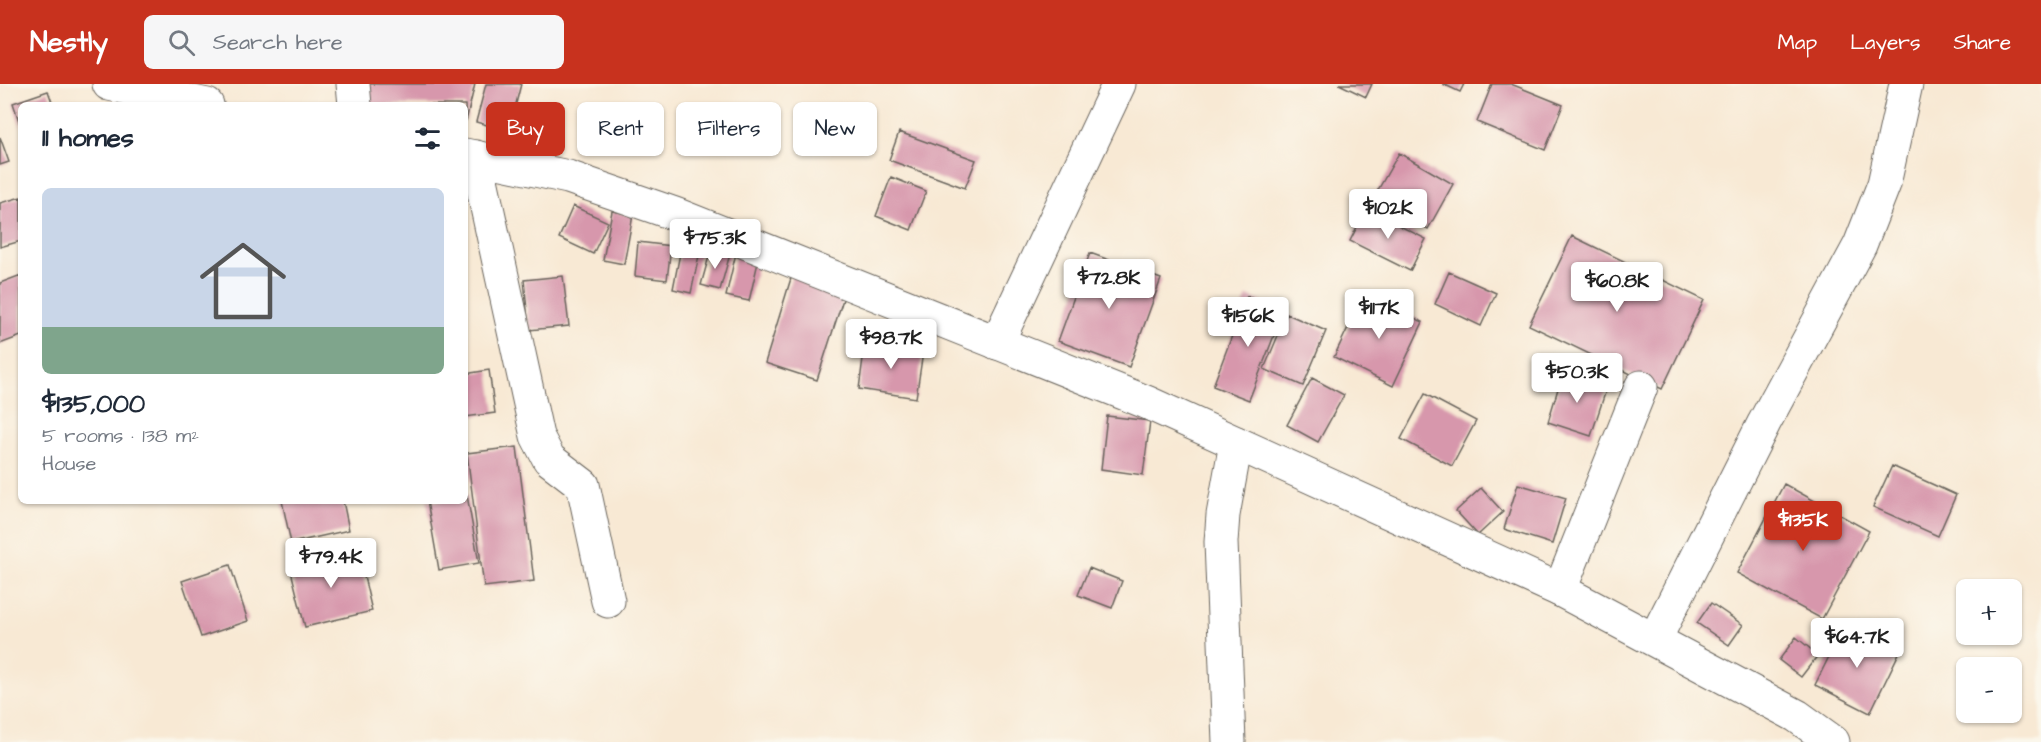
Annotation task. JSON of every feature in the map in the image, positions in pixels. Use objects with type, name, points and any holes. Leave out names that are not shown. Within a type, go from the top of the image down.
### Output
[{"type":"street","points":[[109,84],[193,102]]},
{"type":"street","points":[[353,84],[355,102]]},
{"type":"street","points":[[997,342],[1119,84]]},
{"type":"street","points":[[1655,639],[1764,423],[1860,245],[1884,184],[1906,84]]},
{"type":"street","points":[[608,601],[583,485],[549,459],[537,436],[470,156],[568,177],[675,214],[1146,402],[1560,590],[1797,716],[1833,742]]},
{"type":"street","points":[[1560,590],[1641,387]]},
{"type":"street","points":[[1229,742],[1221,542],[1223,515],[1236,442]]},
{"type":"building","points":[[366,84],[475,84],[468,113],[468,102],[362,101]]},
{"type":"building","points":[[486,84],[521,84],[516,102],[486,102],[486,125],[476,122]]},
{"type":"building","points":[[1339,84],[1372,84],[1366,97]]},
{"type":"building","points":[[1443,84],[1464,84],[1460,92]]},
{"type":"building","points":[[1492,84],[1511,84],[1563,105],[1545,150],[1477,122]]},
{"type":"building","points":[[48,91],[52,102],[18,102],[18,118],[13,103]]},
{"type":"building","points":[[899,132],[976,160],[965,188],[889,160]]},
{"type":"building","points":[[0,137],[9,162],[0,165]]},
{"type":"building","points":[[1399,153],[1453,184],[1428,229],[1374,197]]},
{"type":"building","points":[[891,177],[926,191],[911,230],[876,216]]},
{"type":"building","points":[[18,198],[18,242],[0,247],[0,203]]},
{"type":"building","points":[[573,206],[608,222],[593,254],[559,238]]},
{"type":"building","points":[[1366,209],[1426,239],[1410,271],[1350,241]]},
{"type":"building","points":[[612,211],[633,215],[624,264],[603,260]]},
{"type":"building","points":[[684,233],[703,237],[691,293],[673,289]]},
{"type":"building","points":[[1572,236],[1704,300],[1662,389],[1529,325]]},
{"type":"building","points":[[638,242],[671,246],[667,280],[635,276]]},
{"type":"building","points":[[711,249],[730,254],[720,290],[701,285]]},
{"type":"building","points":[[736,253],[759,258],[749,301],[726,296]]},
{"type":"building","points":[[1090,253],[1161,279],[1129,367],[1058,341]]},
{"type":"building","points":[[1449,272],[1496,293],[1481,326],[1435,304]]},
{"type":"building","points":[[792,275],[845,293],[817,380],[765,363]]},
{"type":"building","points":[[18,276],[18,337],[0,344],[0,283]]},
{"type":"building","points":[[563,276],[569,326],[529,330],[524,280]]},
{"type":"building","points":[[1364,294],[1423,322],[1393,386],[1334,357]]},
{"type":"building","points":[[1247,296],[1284,310],[1249,400],[1213,386]]},
{"type":"building","points":[[1287,314],[1326,331],[1303,386],[1264,369]]},
{"type":"building","points":[[865,343],[923,352],[916,398],[859,389]]},
{"type":"building","points":[[489,370],[495,413],[468,417],[468,374]]},
{"type":"building","points":[[1563,372],[1607,387],[1591,436],[1548,422]]},
{"type":"building","points":[[1312,378],[1344,395],[1318,442],[1287,425]]},
{"type":"building","points":[[1425,394],[1476,421],[1452,466],[1401,439]]},
{"type":"building","points":[[1107,416],[1150,421],[1143,475],[1101,469]]},
{"type":"building","points":[[517,447],[534,581],[484,587],[468,453]]},
{"type":"building","points":[[1892,466],[1956,495],[1938,536],[1873,507]]},
{"type":"building","points":[[1518,484],[1566,498],[1552,544],[1504,529]]},
{"type":"building","points":[[1784,484],[1869,531],[1822,619],[1737,573]]},
{"type":"building","points":[[1481,488],[1503,512],[1478,535],[1456,511]]},
{"type":"building","points":[[468,501],[479,563],[439,570],[428,504],[468,504]]},
{"type":"building","points":[[283,504],[344,504],[349,530],[291,543]]},
{"type":"building","points":[[358,551],[372,611],[305,627],[290,567]]},
{"type":"building","points":[[230,565],[248,621],[201,637],[182,581]]},
{"type":"building","points":[[1089,568],[1122,581],[1112,608],[1078,595]]},
{"type":"building","points":[[1711,603],[1743,625],[1729,645],[1697,623]]},
{"type":"building","points":[[1844,626],[1899,653],[1870,713],[1815,685]]},
{"type":"building","points":[[1796,637],[1818,655],[1801,677],[1779,660]]}]
